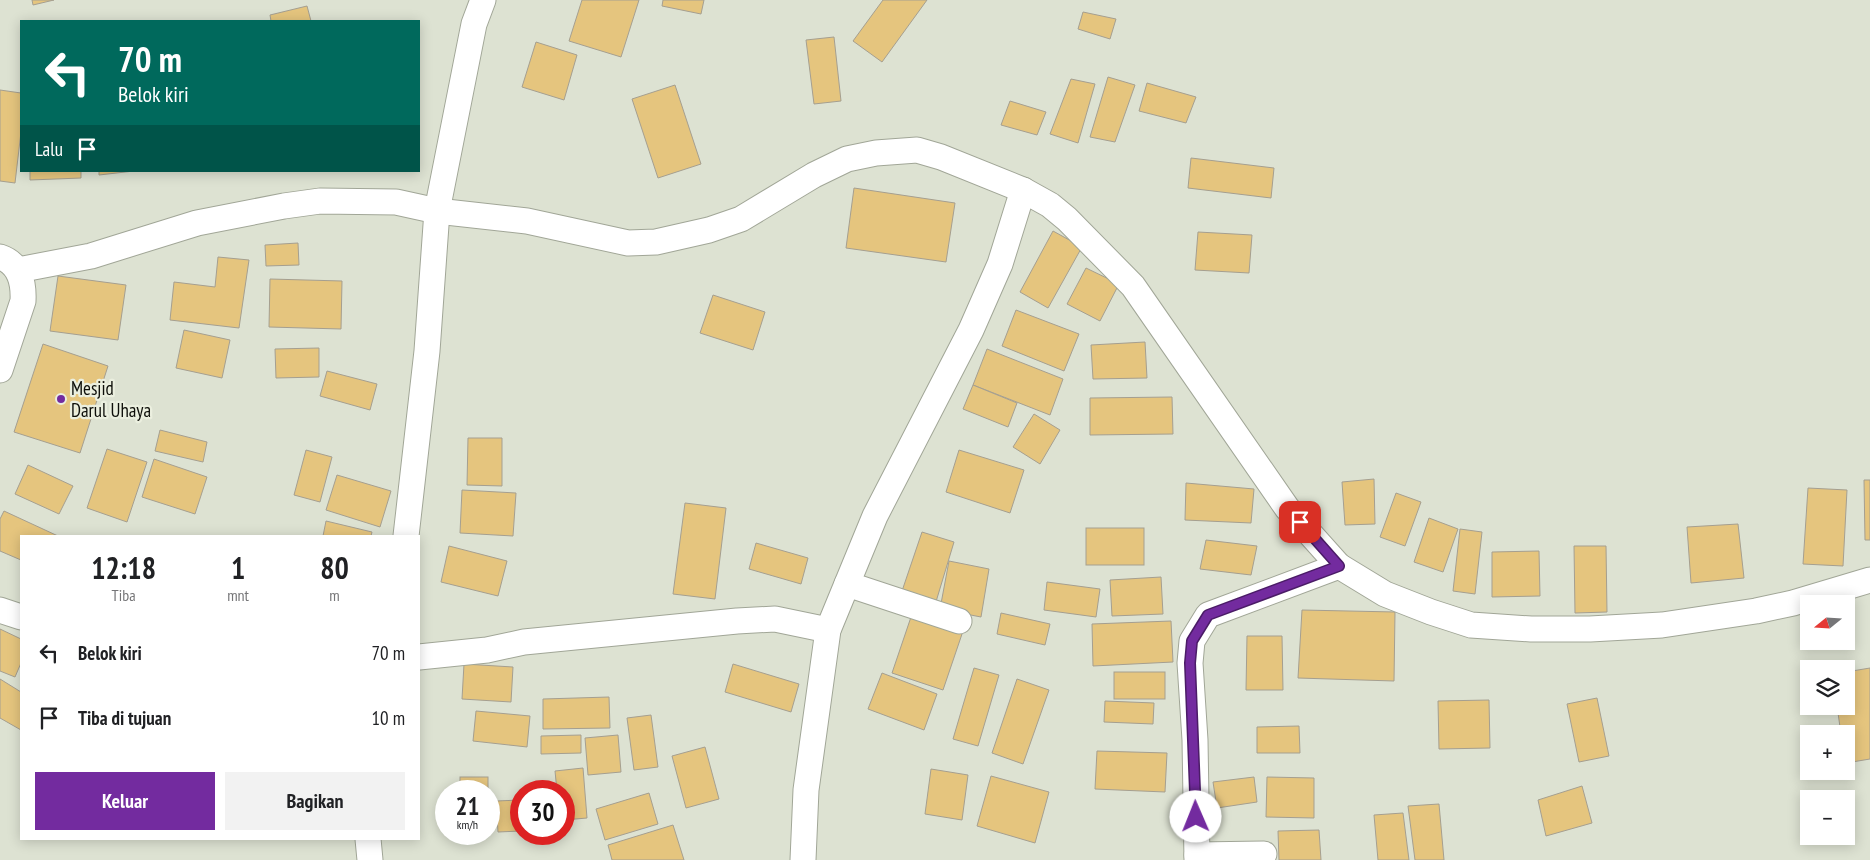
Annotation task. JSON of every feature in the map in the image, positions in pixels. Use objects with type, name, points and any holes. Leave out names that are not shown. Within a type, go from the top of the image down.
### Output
[{"type":"street","points":[[406,535],[426,361],[437,211],[474,24],[483,0]]},
{"type":"street","points":[[0,370],[23,301],[24,289],[9,263],[91,256],[197,223],[320,201],[367,200],[396,202],[437,211],[527,221],[628,243],[656,242],[709,230],[741,220],[814,175],[847,160],[876,153],[917,150],[941,157],[1023,190],[1050,205],[1067,219],[1134,286],[1287,508],[1339,566],[1385,594],[1430,612],[1471,625],[1531,629],[1653,625],[1716,617],[1793,603],[1870,580]]},
{"type":"street","points":[[803,860],[806,790],[828,630],[875,516],[971,330],[1000,264],[1023,190]]},
{"type":"street","points":[[1264,854],[1197,857],[1195,740],[1190,663],[1192,641],[1200,625],[1208,615],[1339,566]]},
{"type":"street","points":[[847,584],[959,621]]},
{"type":"street","points":[[0,610],[20,618]]},
{"type":"street","points":[[420,657],[487,650],[524,642],[737,621],[775,619],[828,630]]},
{"type":"street","points":[[368,840],[370,860]]},
{"type":"building","points":[[32,0],[54,0],[33,5]]},
{"type":"building","points":[[582,0],[639,0],[621,57],[569,41]]},
{"type":"building","points":[[663,0],[704,0],[701,14],[662,6]]},
{"type":"building","points":[[883,0],[927,0],[882,62],[853,41]]},
{"type":"building","points":[[307,6],[311,20],[271,20],[270,15]]},
{"type":"building","points":[[1083,12],[1116,19],[1110,39],[1078,29]]},
{"type":"building","points":[[834,37],[841,101],[814,104],[806,40]]},
{"type":"building","points":[[536,42],[577,55],[564,100],[522,87]]},
{"type":"building","points":[[1108,77],[1135,85],[1115,142],[1090,137]]},
{"type":"building","points":[[1071,79],[1095,84],[1078,143],[1050,134]]},
{"type":"building","points":[[1147,83],[1196,97],[1186,123],[1139,111]]},
{"type":"building","points":[[675,85],[701,164],[658,178],[632,99]]},
{"type":"building","points":[[0,90],[20,93],[20,140],[15,183],[0,181]]},
{"type":"building","points":[[1010,101],[1046,112],[1037,135],[1001,125]]},
{"type":"building","points":[[1191,158],[1274,168],[1271,198],[1188,188]]},
{"type":"building","points":[[30,172],[81,172],[81,178],[30,180]]},
{"type":"building","points":[[99,172],[125,172],[99,175]]},
{"type":"building","points":[[854,188],[955,203],[946,262],[846,248]]},
{"type":"building","points":[[1053,231],[1082,247],[1048,308],[1020,292]]},
{"type":"building","points":[[1198,232],[1252,235],[1249,273],[1195,270]]},
{"type":"building","points":[[298,243],[299,265],[266,266],[265,245]]},
{"type":"building","points":[[218,257],[249,260],[239,328],[170,320],[174,282],[215,287]]},
{"type":"building","points":[[1086,268],[1119,284],[1100,321],[1067,304]]},
{"type":"building","points":[[58,276],[126,285],[118,340],[50,331]]},
{"type":"building","points":[[270,279],[342,281],[341,329],[269,327]]},
{"type":"building","points":[[713,295],[765,312],[753,350],[700,333]]},
{"type":"building","points":[[1016,310],[1079,334],[1064,371],[1002,346]]},
{"type":"building","points":[[184,330],[230,340],[222,378],[176,368]]},
{"type":"building","points":[[1145,342],[1147,378],[1093,379],[1091,345]]},
{"type":"building","name":"Mesjid Darul Uhaya","points":[[43,344],[108,366],[80,453],[14,432]]},
{"type":"building","points":[[319,348],[319,377],[276,378],[275,349]]},
{"type":"building","points":[[987,349],[1063,379],[1050,415],[973,385]]},
{"type":"building","points":[[327,371],[377,384],[370,410],[320,396]]},
{"type":"building","points":[[973,385],[1017,403],[1008,427],[963,409]]},
{"type":"building","points":[[1172,397],[1173,434],[1090,435],[1090,398]]},
{"type":"building","points":[[1034,414],[1060,430],[1040,464],[1013,447]]},
{"type":"building","points":[[160,430],[207,442],[203,462],[155,451]]},
{"type":"building","points":[[468,438],[502,438],[502,486],[467,485]]},
{"type":"building","points":[[107,449],[147,462],[127,522],[87,508]]},
{"type":"building","points":[[306,450],[332,457],[320,502],[294,495]]},
{"type":"building","points":[[959,450],[1024,470],[1010,513],[946,492]]},
{"type":"building","points":[[154,459],[207,477],[195,514],[142,497]]},
{"type":"building","points":[[28,465],[73,486],[59,514],[15,494]]},
{"type":"building","points":[[337,475],[391,491],[380,527],[326,510]]},
{"type":"building","points":[[1374,479],[1375,524],[1345,525],[1342,482]]},
{"type":"building","points":[[1864,480],[1870,480],[1870,540],[1865,540]]},
{"type":"building","points":[[1186,483],[1254,489],[1251,523],[1185,520]]},
{"type":"building","points":[[1808,488],[1847,490],[1843,566],[1803,564]]},
{"type":"building","points":[[462,490],[516,493],[513,536],[460,533]]},
{"type":"building","points":[[1396,493],[1421,502],[1405,546],[1380,537]]},
{"type":"building","points":[[685,503],[726,508],[715,599],[673,594]]},
{"type":"building","points":[[4,511],[56,535],[20,535],[20,560],[0,551],[0,519]]},
{"type":"building","points":[[1429,518],[1458,529],[1443,572],[1414,562]]},
{"type":"building","points":[[326,521],[372,532],[371,535],[323,535]]},
{"type":"building","points":[[1738,524],[1744,578],[1691,583],[1687,527]]},
{"type":"building","points":[[1086,528],[1144,528],[1144,565],[1086,565]]},
{"type":"building","points":[[1460,529],[1482,532],[1475,594],[1453,591]]},
{"type":"building","points":[[922,532],[954,542],[935,605],[901,594]]},
{"type":"building","points":[[1206,540],[1257,546],[1251,575],[1200,569]]},
{"type":"building","points":[[756,543],[808,558],[801,584],[749,569]]},
{"type":"building","points":[[449,546],[507,561],[498,596],[441,582]]},
{"type":"building","points":[[1574,546],[1606,546],[1607,612],[1575,613]]},
{"type":"building","points":[[1539,551],[1540,596],[1492,597],[1492,552]]},
{"type":"building","points":[[949,561],[989,569],[981,617],[940,609]]},
{"type":"building","points":[[1161,577],[1163,614],[1112,616],[1110,580]]},
{"type":"building","points":[[1047,582],[1100,589],[1096,617],[1044,610]]},
{"type":"building","points":[[1302,610],[1395,612],[1394,681],[1298,678]]},
{"type":"building","points":[[1001,613],[1050,624],[1045,645],[997,634]]},
{"type":"building","points":[[911,617],[962,634],[943,690],[892,673]]},
{"type":"building","points":[[1171,621],[1173,662],[1093,666],[1092,624]]},
{"type":"building","points":[[0,629],[20,639],[20,665],[15,677],[0,671]]},
{"type":"building","points":[[1247,636],[1282,636],[1283,690],[1246,690]]},
{"type":"building","points":[[464,664],[513,667],[511,702],[462,699]]},
{"type":"building","points":[[733,664],[799,684],[791,712],[725,692]]},
{"type":"building","points":[[974,668],[999,675],[978,746],[953,739]]},
{"type":"building","points":[[1870,668],[1870,759],[1855,762],[1855,725],[1840,725],[1838,715],[1855,715],[1855,670]]},
{"type":"building","points":[[1114,672],[1165,672],[1165,699],[1114,699]]},
{"type":"building","points":[[882,673],[937,694],[924,730],[868,709]]},
{"type":"building","points":[[0,679],[20,691],[20,729],[0,718]]},
{"type":"building","points":[[1017,679],[1049,690],[1023,764],[992,753]]},
{"type":"building","points":[[609,697],[610,728],[543,729],[543,699]]},
{"type":"building","points":[[1597,698],[1609,756],[1579,762],[1567,704]]},
{"type":"building","points":[[1489,700],[1490,748],[1439,749],[1438,701]]},
{"type":"building","points":[[1105,701],[1154,703],[1153,724],[1104,722]]},
{"type":"building","points":[[476,711],[530,716],[527,747],[473,741]]},
{"type":"building","points":[[651,715],[658,767],[634,770],[627,718]]},
{"type":"building","points":[[1299,726],[1300,753],[1257,753],[1257,727]]},
{"type":"building","points":[[581,735],[581,753],[541,754],[541,736]]},
{"type":"building","points":[[618,735],[621,772],[588,775],[585,738]]},
{"type":"building","points":[[705,747],[719,799],[686,808],[672,756]]},
{"type":"building","points":[[1097,751],[1167,753],[1165,792],[1095,789]]},
{"type":"building","points":[[583,768],[587,818],[575,819],[575,780],[556,780],[555,771]]},
{"type":"building","points":[[931,769],[968,775],[962,820],[925,814]]},
{"type":"building","points":[[991,776],[1049,792],[1035,843],[977,826]]},
{"type":"building","points":[[460,777],[488,777],[488,780],[460,780]]},
{"type":"building","points":[[1254,777],[1257,802],[1217,808],[1213,782]]},
{"type":"building","points":[[1267,777],[1314,778],[1314,818],[1266,817]]},
{"type":"building","points":[[1582,786],[1592,823],[1546,836],[1538,800]]},
{"type":"building","points":[[649,793],[658,824],[605,840],[596,809]]},
{"type":"building","points":[[510,800],[510,831],[500,832],[500,801]]},
{"type":"building","points":[[1439,804],[1444,860],[1415,860],[1408,806]]},
{"type":"building","points":[[1403,813],[1409,860],[1378,860],[1374,815]]},
{"type":"building","points":[[673,825],[684,860],[612,860],[608,845]]},
{"type":"building","points":[[1319,830],[1321,860],[1279,860],[1278,831]]},
{"type":"place","name":"Mesjid Darul Uhaya","points":[[61,399]]},
{"type":"route","points":[[1196,817],[1195,740],[1190,663],[1192,641],[1200,625],[1208,615],[1339,566],[1300,522]]}]
